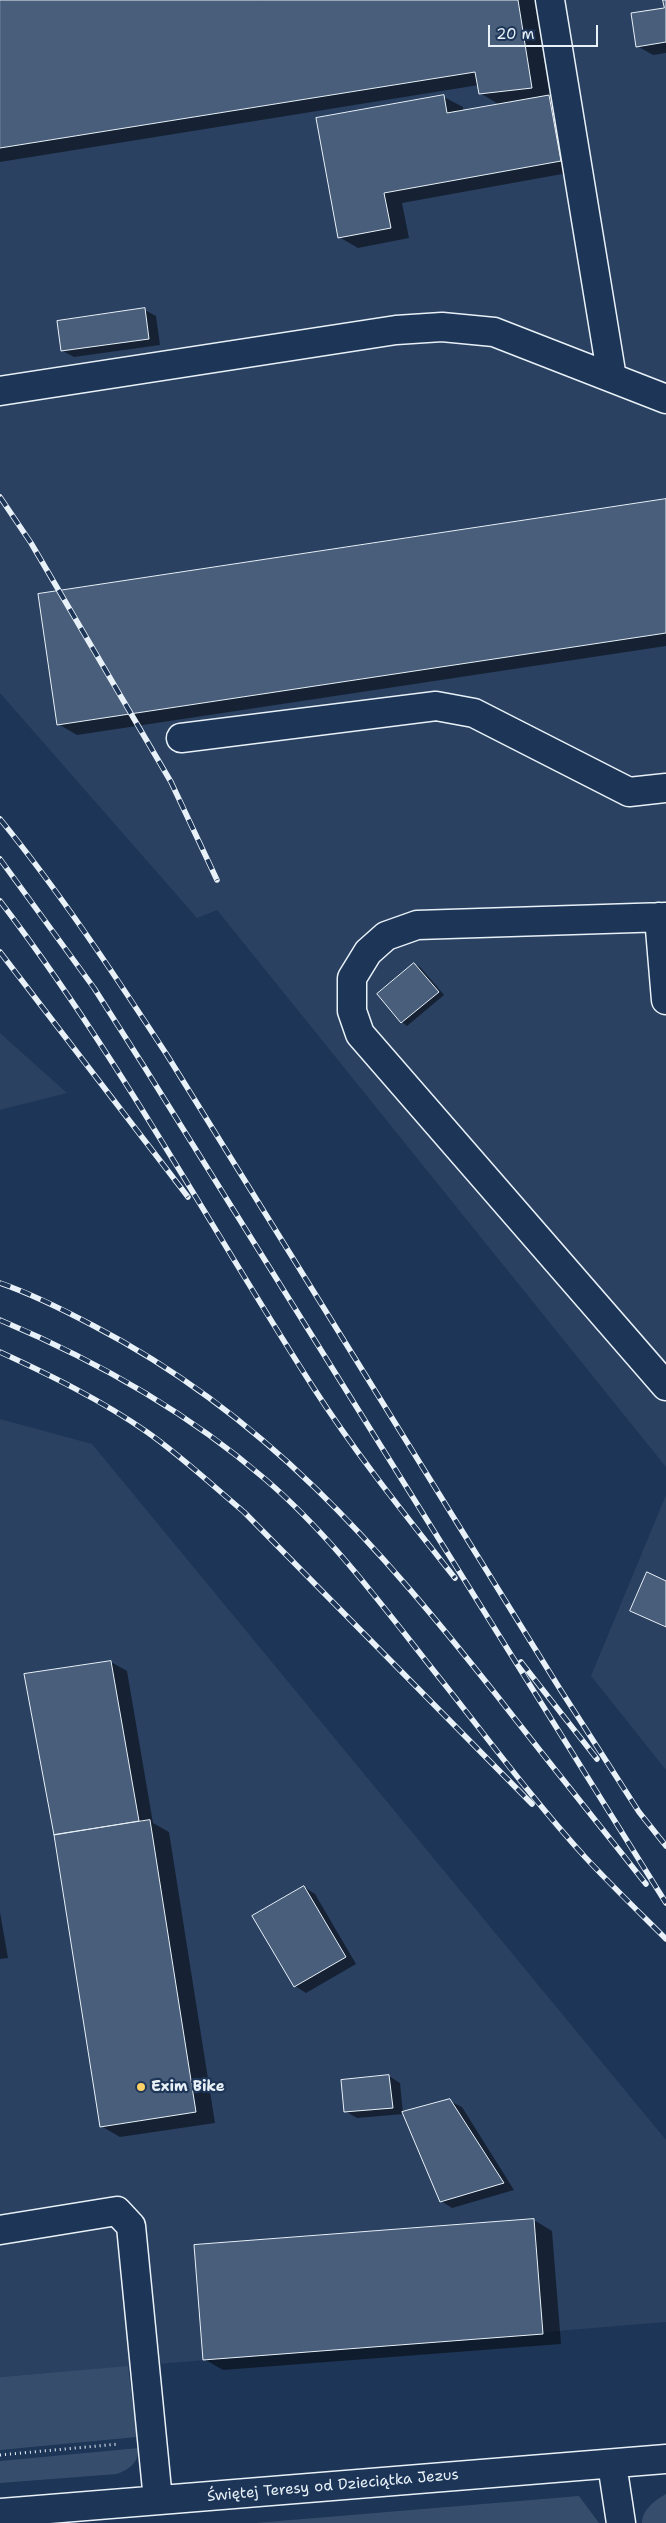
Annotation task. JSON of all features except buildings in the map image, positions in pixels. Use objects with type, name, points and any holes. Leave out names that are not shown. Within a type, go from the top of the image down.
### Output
[{"type":"street","points":[[550,0],[612,378]]},
{"type":"street","points":[[0,391],[396,330],[442,327],[494,332],[666,399]]},
{"type":"street","points":[[181,738],[436,706],[474,714],[629,792],[666,788]]},
{"type":"street","points":[[666,1000],[662,917],[417,925],[386,936],[368,952],[352,978],[352,1011],[360,1034],[666,1386]]},
{"type":"street","points":[[0,2230],[118,2211],[131,2226],[158,2500]]},
{"type":"street","name":"Świętej Teresy od Dzieciątka Jezus","points":[[0,2513],[79,2515],[158,2500],[666,2459]]},
{"type":"street","points":[[612,2464],[622,2523]]},
{"type":"path","points":[[0,2455],[153,2441]]},
{"type":"shaded area","points":[[0,0],[666,0],[666,1467],[217,910],[197,918],[0,693]]},
{"type":"shaded area","points":[[0,1033],[67,1093],[0,1110]]},
{"type":"shaded area","points":[[0,1419],[92,1444],[666,2140],[666,2322],[0,2377]]},
{"type":"shaded area","points":[[666,1495],[666,1770],[591,1676]]},
{"type":"shaded area","points":[[128,2366],[137,2437],[0,2450],[0,2377]]},
{"type":"shaded area","points":[[139,2448],[133,2465],[117,2474],[0,2483],[0,2461]]},
{"type":"shaded area","points":[[666,2494],[666,2523],[642,2523],[647,2510],[654,2502]]},
{"type":"shaded area","points":[[579,2496],[599,2523],[255,2523]]},
{"type":"railway","points":[[0,497],[31,543],[171,782],[217,880]]},
{"type":"railway","points":[[0,819],[66,905],[167,1055],[560,1689],[639,1812],[666,1846]]},
{"type":"railway","points":[[0,859],[94,988],[666,1903]]},
{"type":"railway","points":[[0,901],[43,959],[123,1079],[274,1326],[329,1412],[455,1578]]},
{"type":"railway","points":[[0,952],[188,1197]]},
{"type":"railway","points":[[0,1283],[36,1297],[71,1314],[156,1362],[213,1401],[266,1443],[316,1489],[409,1588],[646,1884]]},
{"type":"railway","points":[[0,1320],[105,1370],[171,1409],[235,1454],[290,1501],[358,1575],[566,1836],[666,1939]]},
{"type":"railway","points":[[0,1352],[112,1409],[147,1432],[196,1471],[244,1512],[532,1804]]},
{"type":"railway","points":[[521,1662],[597,1759]]},
{"type":"place","name":"Exim Bike","points":[[141,2087]]}]
